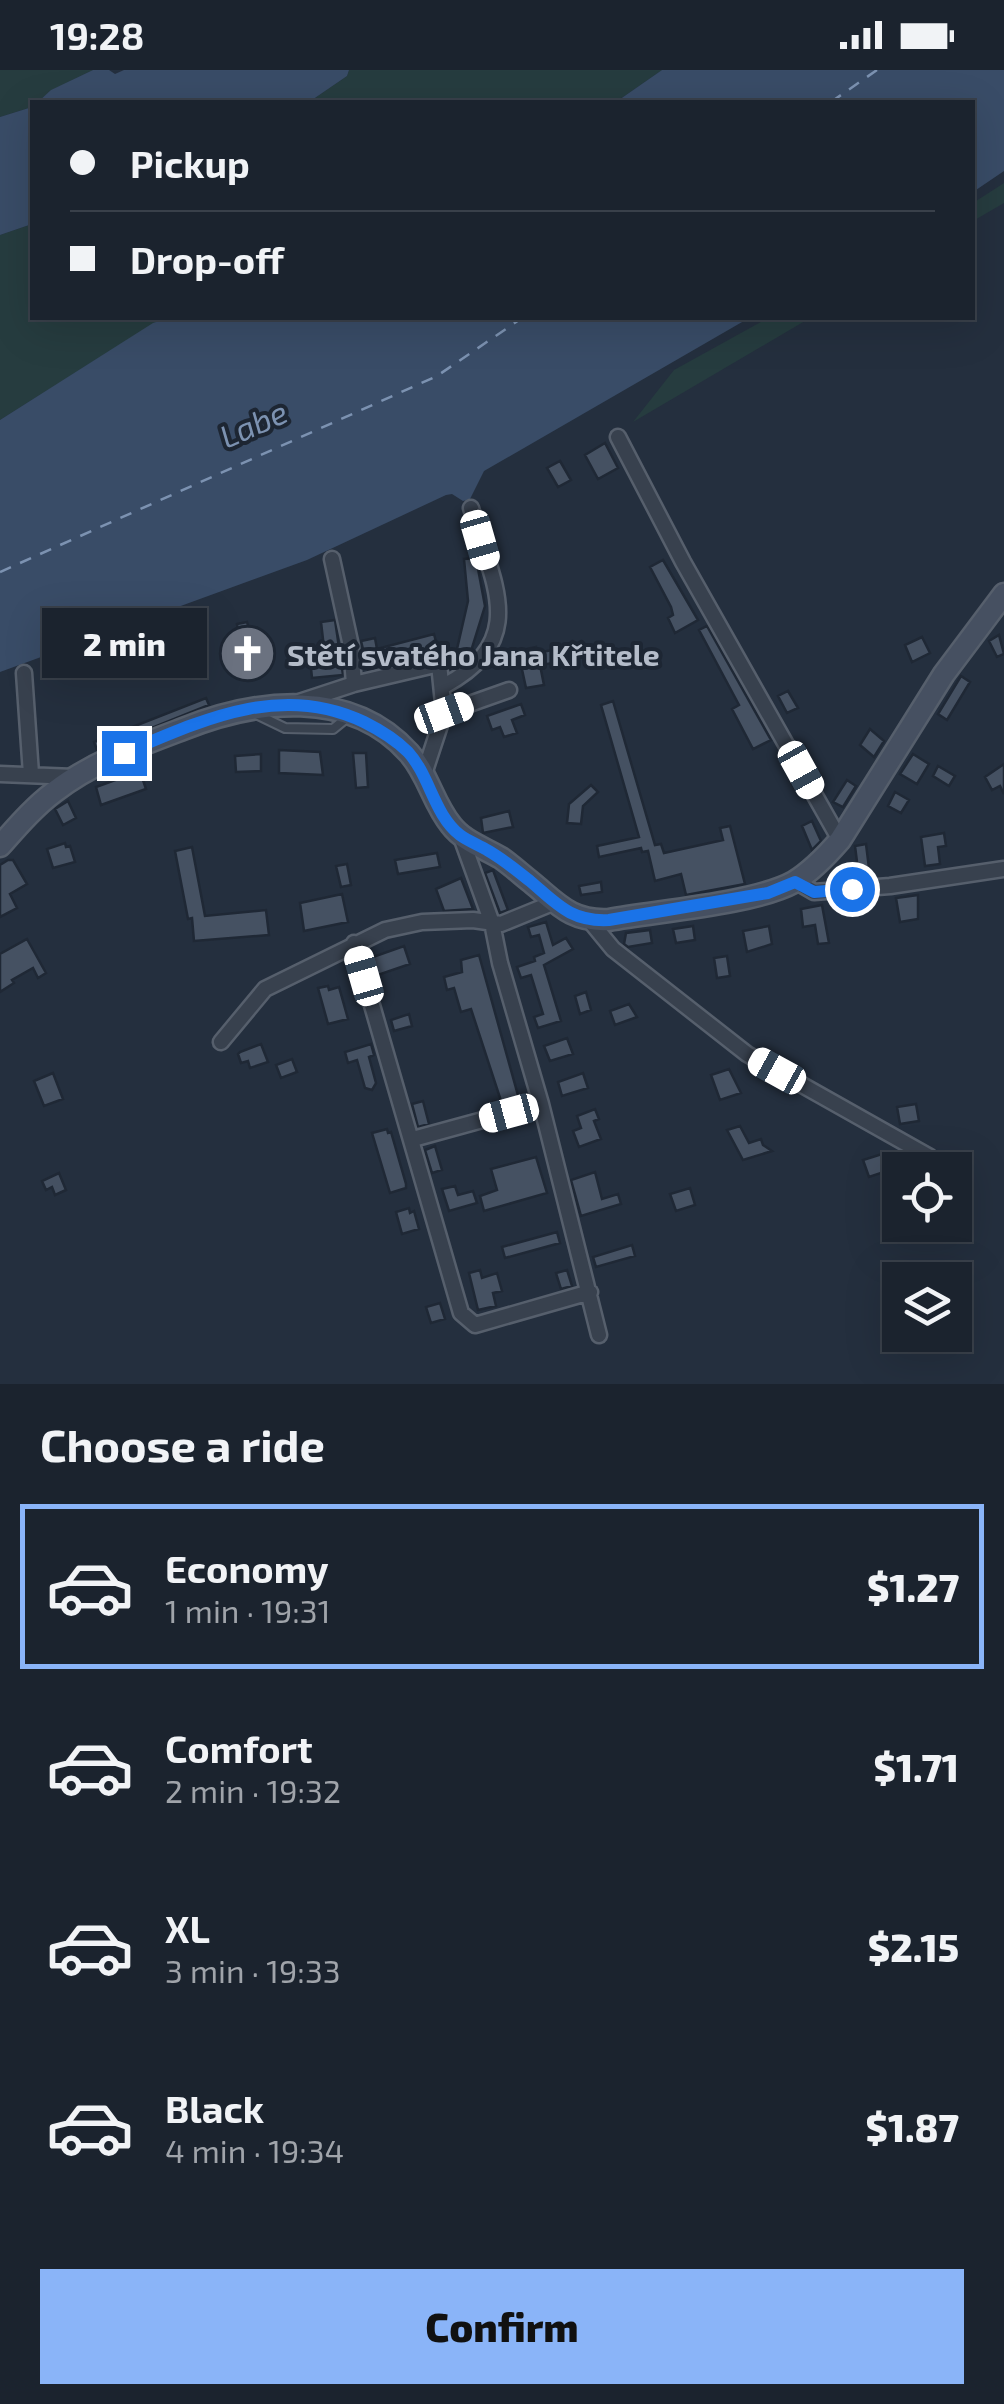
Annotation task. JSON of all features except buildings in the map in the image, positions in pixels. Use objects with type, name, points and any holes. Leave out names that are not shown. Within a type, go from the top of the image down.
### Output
[{"type":"street","points":[[618,437],[683,562],[840,840]]},
{"type":"street","points":[[444,686],[470,672],[485,656],[499,623],[498,603],[471,508]]},
{"type":"street","points":[[332,559],[351,646],[354,684]]},
{"type":"street","points":[[461,836],[506,861],[572,915],[590,921],[768,893],[795,882],[840,840],[944,674],[1001,607]]},
{"type":"street","points":[[0,846],[52,793],[96,764],[208,719],[296,703],[354,684],[439,664],[444,713],[424,774]]},
{"type":"street","points":[[24,672],[31,774]]},
{"type":"street","points":[[444,713],[509,690]]},
{"type":"street","points":[[296,703],[350,716],[396,741],[424,774],[440,809],[461,836],[492,922],[599,1336]]},
{"type":"street","points":[[0,774],[75,777]]},
{"type":"street","points":[[795,882],[814,892],[890,886],[1004,869]]},
{"type":"street","points":[[221,1042],[265,988],[385,930],[422,922],[514,919],[555,902]]},
{"type":"street","points":[[590,921],[613,948],[746,1054],[921,1152]]},
{"type":"street","points":[[354,943],[462,1313],[468,1322],[474,1326],[590,1292]]},
{"type":"street","points":[[413,1140],[541,1104]]},
{"type":"lane","points":[[248,710],[285,728],[333,730],[350,716]]},
{"type":"green space","points":[[0,70],[93,70],[40,100],[30,100],[30,108],[0,117]]},
{"type":"green space","points":[[349,70],[662,70],[619,100],[312,100],[347,76]]},
{"type":"green space","points":[[1004,183],[1004,203],[975,220],[975,202]]},
{"type":"green space","points":[[30,225],[30,320],[164,320],[0,420],[0,235]]},
{"type":"green space","points":[[764,320],[807,320],[633,422],[674,370]]},
{"type":"water","points":[[93,70],[115,74],[124,70],[349,70],[347,76],[312,100],[40,100],[51,90]]},
{"type":"water","points":[[662,70],[1004,70],[1004,171],[975,191],[975,100],[619,100]]},
{"type":"water","points":[[30,108],[30,225],[0,235],[0,117]]},
{"type":"water","name":"Labe","points":[[746,320],[484,471],[470,499],[463,501],[446,495],[307,560],[0,672],[0,420],[153,323]]},
{"type":"ferry route","points":[[834,100],[877,70]]},
{"type":"ferry route","points":[[0,572],[437,376],[519,320]]},
{"type":"place","name":"Stětí svatého Jana Křtitele","points":[[248,654]]},
{"type":"route","points":[[124,753],[208,719],[284,704],[321,706],[350,716],[396,741],[424,774],[440,809],[461,836],[506,861],[572,915],[590,921],[609,920],[768,893],[795,882],[814,892],[852,889]]}]
